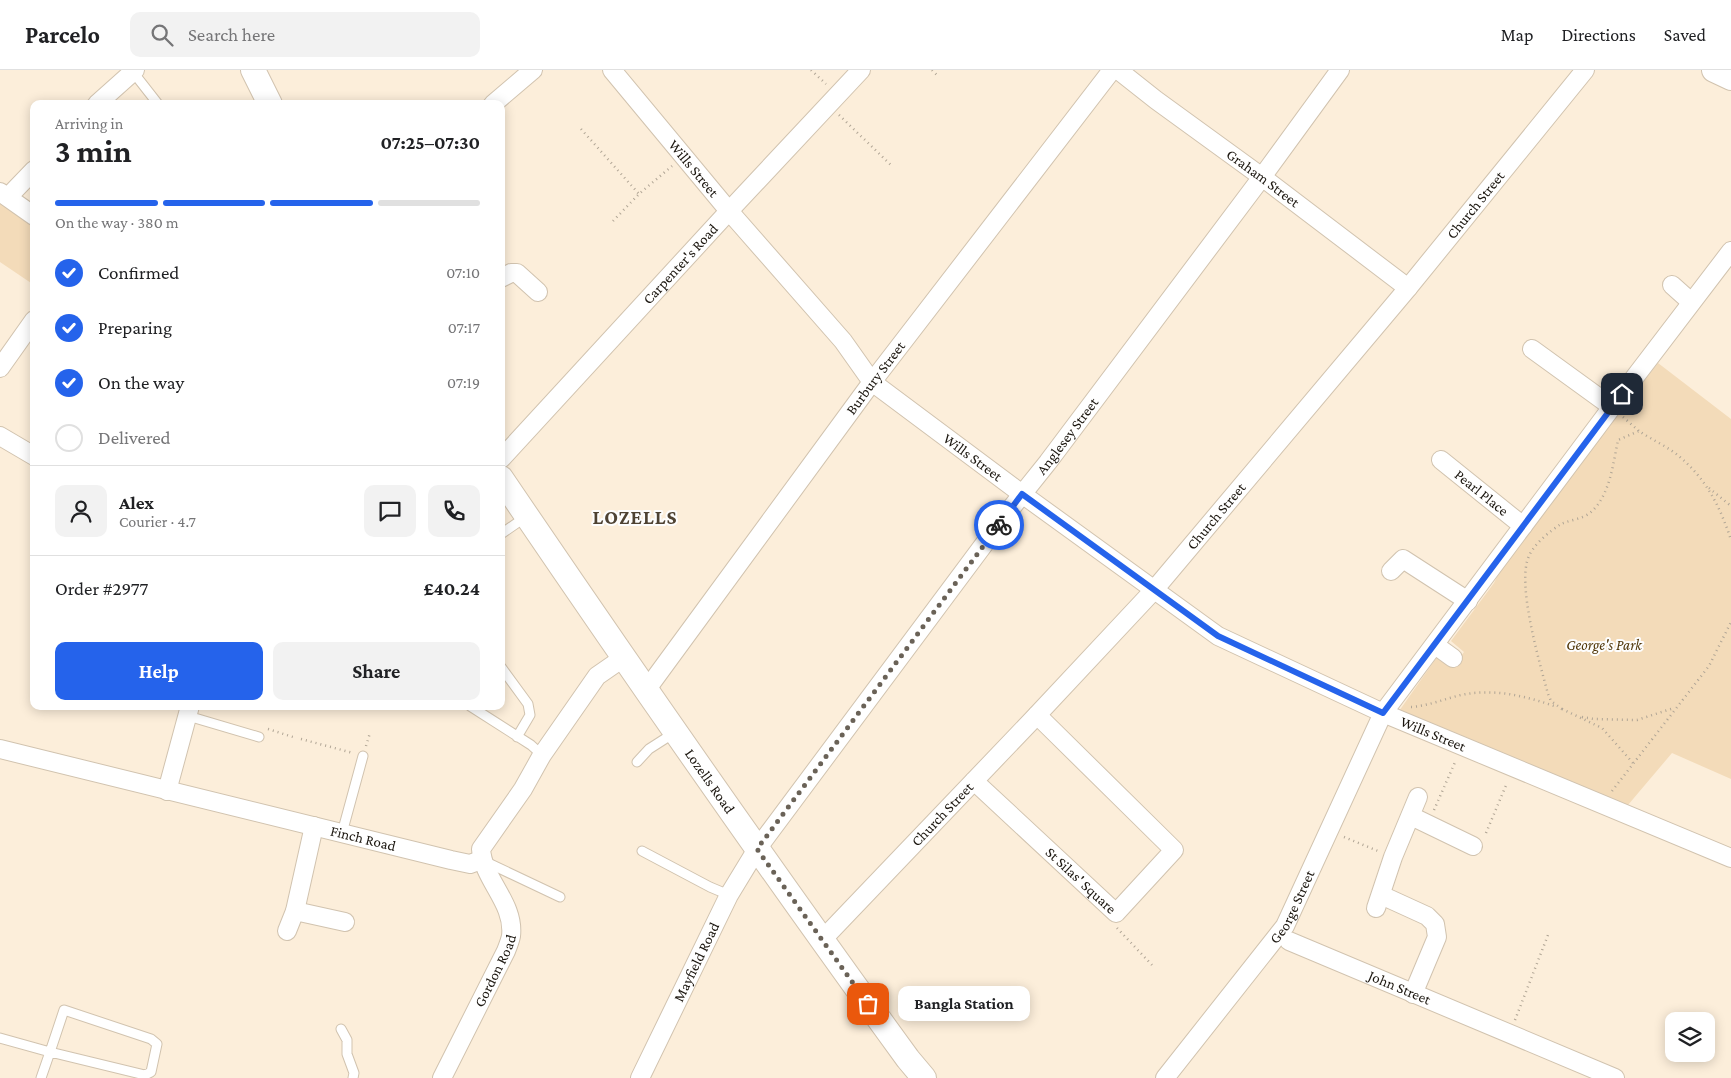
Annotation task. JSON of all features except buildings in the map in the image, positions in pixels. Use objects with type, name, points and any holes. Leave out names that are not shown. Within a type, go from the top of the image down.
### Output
[{"type":"main road","points":[[253,70],[268,100]]},
{"type":"main road","points":[[1714,70],[1731,78]]},
{"type":"main road","name":"Lozells Road","points":[[505,484],[623,658],[647,689],[757,849],[908,1059],[924,1078]]},
{"type":"street","points":[[498,100],[532,70]]},
{"type":"street","name":"Wills Street","points":[[612,70],[729,211],[843,341],[872,382],[1022,494],[1218,636],[1383,713],[1731,858]]},
{"type":"street","name":"Carpenter's Road","points":[[505,455],[861,70]]},
{"type":"street","name":"Burbury Street","points":[[647,689],[872,382],[1112,70]]},
{"type":"street","name":"Graham Street","points":[[1118,70],[1408,288]]},
{"type":"street","name":"Anglesey Street","points":[[757,849],[1262,177],[1340,70]]},
{"type":"street","name":"Church Street","points":[[822,940],[1154,590],[1408,288],[1585,70]]},
{"type":"street","points":[[101,100],[134,71]]},
{"type":"street","points":[[30,173],[4,195],[30,213]]},
{"type":"street","name":"George Street","points":[[1165,1078],[1285,926],[1383,713],[1731,251]]},
{"type":"street","points":[[505,276],[511,273],[518,273],[538,292]]},
{"type":"street","points":[[1672,285],[1691,302]]},
{"type":"street","points":[[1,363],[30,325]]},
{"type":"street","points":[[1532,349],[1612,407]]},
{"type":"street","points":[[0,436],[30,454]]},
{"type":"street","name":"Pearl Place","points":[[1441,460],[1523,526]]},
{"type":"street","points":[[1391,570],[1403,559],[1468,601]]},
{"type":"street","points":[[1435,645],[1453,658]]},
{"type":"street","points":[[481,860],[481,849],[523,789],[542,755],[597,676],[623,658]]},
{"type":"street","points":[[167,791],[189,711]]},
{"type":"street","name":"St Silas' Square","points":[[974,781],[1116,913],[1174,850],[1037,715]]},
{"type":"street","name":"Finch Road","points":[[0,749],[451,860],[470,864],[481,860]]},
{"type":"street","points":[[1413,994],[1437,937],[1435,924],[1427,916],[1378,901],[1393,857],[1418,797]]},
{"type":"street","points":[[1411,816],[1473,846]]},
{"type":"street","points":[[287,932],[295,911],[314,826]]},
{"type":"street","name":"Mayfield Road","points":[[640,1078],[730,895],[757,849]]},
{"type":"street","name":"Gordon Road","points":[[442,1078],[506,951],[511,936],[510,921],[502,897],[481,860]]},
{"type":"street","points":[[295,911],[345,922]]},
{"type":"street","name":"John Street","points":[[1289,941],[1615,1078]]},
{"type":"lane","points":[[134,71],[155,100]]},
{"type":"lane","points":[[505,531],[527,516]]},
{"type":"lane","points":[[505,672],[528,704],[530,715],[517,737]]},
{"type":"lane","points":[[476,710],[542,755]]},
{"type":"lane","points":[[189,711],[259,737]]},
{"type":"lane","points":[[637,762],[649,749],[676,731]]},
{"type":"lane","points":[[342,833],[363,756]]},
{"type":"lane","points":[[642,851],[715,890],[730,895]]},
{"type":"lane","points":[[481,860],[560,897]]},
{"type":"lane","points":[[0,1038],[50,1052],[145,1075],[150,1072],[157,1044],[152,1039],[64,1010],[50,1052],[41,1078]]},
{"type":"lane","points":[[341,1029],[347,1040],[347,1054],[354,1073],[353,1078]]},
{"type":"path","points":[[811,70],[842,117],[892,166]]},
{"type":"path","points":[[932,70],[938,76]]},
{"type":"path","points":[[582,129],[639,194]]},
{"type":"path","points":[[613,221],[639,194],[674,164]]},
{"type":"path","points":[[1612,407],[1639,431],[1681,458],[1706,485],[1731,506]]},
{"type":"path","points":[[1562,709],[1551,701],[1548,694],[1534,639],[1524,584],[1528,556],[1541,540],[1561,525],[1589,514],[1603,497],[1613,466],[1618,440],[1639,431]]},
{"type":"path","points":[[1706,485],[1718,504],[1731,540]]},
{"type":"path","points":[[1602,804],[1708,666],[1731,622]]},
{"type":"path","points":[[1409,706],[1430,704],[1461,695],[1488,693],[1515,694],[1532,698],[1579,716],[1602,728],[1633,763]]},
{"type":"path","points":[[1579,716],[1594,720],[1637,720],[1675,708]]},
{"type":"path","points":[[259,737],[264,727],[293,737]]},
{"type":"path","points":[[301,739],[363,756]]},
{"type":"path","points":[[1427,825],[1458,755]]},
{"type":"path","points":[[1486,833],[1510,777]]},
{"type":"path","points":[[1338,834],[1393,857]]},
{"type":"path","points":[[1110,907],[1114,926],[1152,965]]},
{"type":"path","points":[[1509,1034],[1548,935]]},
{"type":"green space","points":[[0,202],[30,222],[30,282],[0,262]]},
{"type":"green space","name":"George's Park","points":[[1658,363],[1731,419],[1731,779],[1672,753],[1628,805],[1397,714],[1437,657],[1453,667],[1464,652],[1451,641],[1494,583],[1504,562]]},
{"type":"way so far","points":[[868,1004],[757,849],[999,525]]},
{"type":"place","name":"Bangla Station","points":[[868,1004]]},
{"type":"district","name":"LOZELLS","points":[[635,517]]},
{"type":"route","points":[[999,525],[1022,494],[1218,636],[1383,713],[1622,394]]}]
